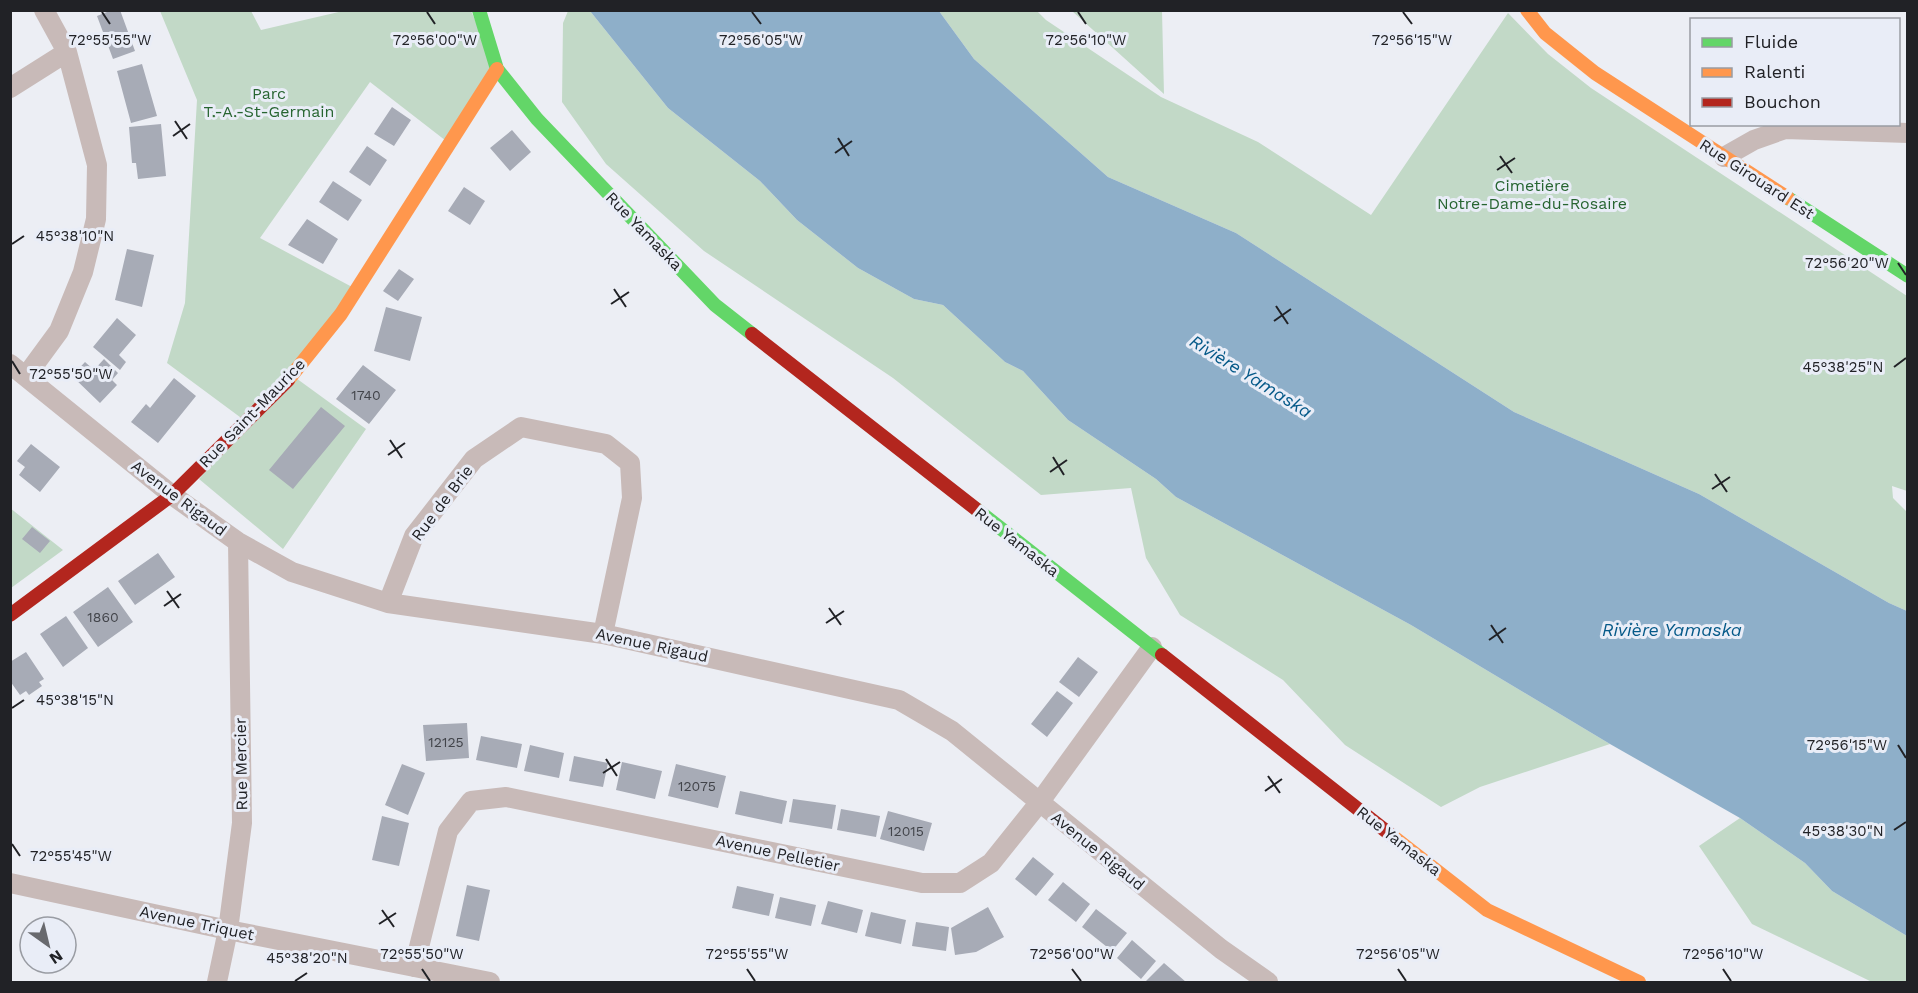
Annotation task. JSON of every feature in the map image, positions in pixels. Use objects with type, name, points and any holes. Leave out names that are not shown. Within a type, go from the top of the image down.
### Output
[{"type":"street","points":[[18,370],[59,332],[83,272],[96,219],[98,165],[67,52],[44,10]]},
{"type":"street","name":"Rue Yamaska","points":[[479,10],[497,69],[537,119],[715,305],[1487,910],[1639,982]]},
{"type":"street","name":"Rue Girouard Est","points":[[1527,10],[1545,33],[1595,73],[1908,276]]},
{"type":"street","points":[[10,88],[67,52]]},
{"type":"street","name":"Rue Saint-Maurice","points":[[10,615],[172,495],[288,380],[340,314],[497,69]]},
{"type":"street","points":[[1724,157],[1754,140],[1785,129],[1908,133]]},
{"type":"street","name":"Avenue Rigaud","points":[[18,370],[172,495],[238,542],[292,572],[388,603],[603,634],[899,700],[952,731],[1221,949],[1268,982]]},
{"type":"street","name":"Rue de Brie","points":[[388,603],[414,536],[474,459],[521,427],[606,444],[630,463],[632,498],[603,634]]},
{"type":"street","name":"Rue Mercier","points":[[217,982],[228,930],[242,823],[238,542]]},
{"type":"street","name":"Avenue Pelletier","points":[[414,968],[448,831],[471,801],[506,796],[922,883],[960,883],[991,863],[1039,803],[1152,647]]},
{"type":"street","name":"Avenue Triquet","points":[[10,883],[228,930],[490,982]]},
{"type":"green space","name":"Parc T.-A.-St-Germain","points":[[160,11],[251,11],[261,30],[343,11],[471,11],[497,69],[450,144],[370,82],[260,238],[354,288],[289,373],[366,429],[283,549],[199,479],[248,423],[167,363],[185,303],[197,100]]},
{"type":"green space","points":[[568,11],[590,11],[668,108],[760,181],[797,220],[858,268],[914,299],[943,305],[1005,362],[1023,371],[1068,420],[1156,479],[1176,497],[1411,625],[1610,744],[1480,787],[1441,807],[1345,745],[1283,680],[1180,615],[1146,558],[1131,488],[1041,495],[893,378],[704,251],[606,164],[562,102],[563,23]]},
{"type":"green space","name":"Cimetière Notre-Dame-du-Rosaire","points":[[939,11],[1037,11],[1046,20],[1161,97],[1258,142],[1371,215],[1508,13],[1548,54],[1591,88],[1907,296],[1907,491],[1892,486],[1893,498],[1907,512],[1907,611],[1889,603],[1699,494],[1514,412],[1236,233],[1108,177],[974,59]]},
{"type":"green space","points":[[1072,11],[1162,11],[1164,94]]},
{"type":"green space","points":[[10,508],[63,550],[11,588],[10,588]]},
{"type":"green space","points":[[1740,818],[1805,863],[1832,891],[1907,936],[1907,982],[1872,982],[1752,924],[1699,846]]},
{"type":"water","name":"Rivière Yamaska","points":[[590,11],[939,11],[974,59],[1108,177],[1236,233],[1514,412],[1699,494],[1889,603],[1907,611],[1907,936],[1832,891],[1805,863],[1740,818],[1610,744],[1411,625],[1176,497],[1156,479],[1068,420],[1023,371],[1005,362],[943,305],[914,299],[858,268],[797,220],[760,181],[668,108]]},
{"type":"building","points":[[112,10],[120,10],[135,51],[113,59],[97,16]]},
{"type":"building","points":[[142,64],[157,116],[131,123],[117,71]]},
{"type":"building","points":[[392,107],[411,120],[394,146],[374,134]]},
{"type":"building","points":[[161,124],[166,176],[138,179],[136,163],[132,163],[129,127]]},
{"type":"building","points":[[512,130],[531,152],[510,171],[490,148]]},
{"type":"building","points":[[367,146],[387,160],[370,186],[349,172]]},
{"type":"building","points":[[333,181],[362,200],[348,221],[319,202]]},
{"type":"building","points":[[464,187],[485,201],[470,225],[448,211]]},
{"type":"building","points":[[307,219],[338,239],[323,264],[288,245]]},
{"type":"building","points":[[127,249],[154,255],[142,307],[115,300]]},
{"type":"building","points":[[399,269],[414,279],[398,301],[383,291]]},
{"type":"building","points":[[386,307],[422,317],[410,361],[374,351]]},
{"type":"building","points":[[117,318],[136,335],[119,355],[126,362],[120,370],[93,347]]},
{"type":"building","points":[[104,359],[118,373],[112,380],[117,385],[100,403],[72,376],[85,362],[94,370]]},
{"type":"building","points":[[363,365],[396,390],[369,424],[336,399]]},
{"type":"building","points":[[174,378],[196,396],[158,443],[131,422],[146,404],[150,408]]},
{"type":"building","points":[[321,407],[345,426],[293,489],[269,470]]},
{"type":"building","points":[[31,444],[60,467],[40,492],[19,475],[25,467],[17,461]]},
{"type":"building","points":[[32,527],[50,541],[40,553],[22,539]]},
{"type":"building","points":[[158,553],[175,577],[135,605],[118,581]]},
{"type":"building","points":[[108,587],[133,622],[98,647],[73,612]]},
{"type":"building","points":[[66,616],[88,648],[63,667],[40,634]]},
{"type":"building","points":[[26,652],[44,679],[39,682],[42,686],[29,695],[26,691],[20,695],[10,681],[10,662]]},
{"type":"building","points":[[1078,657],[1098,672],[1079,697],[1059,682]]},
{"type":"building","points":[[1057,691],[1073,703],[1047,737],[1031,724]]},
{"type":"building","points":[[467,723],[469,758],[426,761],[423,725]]},
{"type":"building","points":[[481,736],[522,744],[517,768],[476,760]]},
{"type":"building","points":[[530,745],[564,753],[559,778],[524,771]]},
{"type":"building","points":[[574,756],[608,763],[603,787],[569,781]]},
{"type":"building","points":[[622,762],[662,771],[655,799],[616,790]]},
{"type":"building","points":[[402,764],[425,773],[408,815],[385,805]]},
{"type":"building","points":[[676,764],[726,776],[718,808],[668,796]]},
{"type":"building","points":[[740,791],[787,801],[782,824],[735,814]]},
{"type":"building","points":[[793,799],[836,805],[832,829],[789,822]]},
{"type":"building","points":[[841,809],[880,816],[876,837],[837,830]]},
{"type":"building","points":[[888,811],[932,823],[924,851],[880,839]]},
{"type":"building","points":[[382,816],[409,823],[399,866],[372,860]]},
{"type":"building","points":[[1033,857],[1054,874],[1036,896],[1015,879]]},
{"type":"building","points":[[1063,882],[1090,904],[1076,922],[1048,900]]},
{"type":"building","points":[[467,885],[490,890],[479,941],[456,936]]},
{"type":"building","points":[[737,886],[774,894],[769,916],[732,908]]},
{"type":"building","points":[[780,897],[816,905],[811,926],[775,918]]},
{"type":"building","points":[[828,901],[863,910],[857,933],[821,924]]},
{"type":"building","points":[[988,907],[1004,937],[976,952],[955,955],[951,928]]},
{"type":"building","points":[[1096,909],[1127,933],[1112,951],[1082,927]]},
{"type":"building","points":[[871,912],[906,920],[901,944],[865,936]]},
{"type":"building","points":[[916,922],[949,927],[946,951],[912,946]]},
{"type":"building","points":[[1132,940],[1156,961],[1141,979],[1117,958]]},
{"type":"building","points":[[1164,963],[1186,982],[1145,982]]},
{"type":"traffic: fast","points":[[479,10],[497,69],[537,119],[715,305],[752,334]]},
{"type":"traffic: fast","points":[[1788,198],[1908,276]]},
{"type":"traffic: fast","points":[[976,509],[1162,655]]},
{"type":"traffic: slow","points":[[1527,10],[1545,33],[1595,73],[1788,198]]},
{"type":"traffic: slow","points":[[288,380],[341,314],[497,69]]},
{"type":"traffic: slow","points":[[1391,835],[1487,910],[1639,982]]},
{"type":"traffic: jam","points":[[752,334],[976,509]]},
{"type":"traffic: jam","points":[[10,615],[172,495],[288,380]]},
{"type":"traffic: jam","points":[[1162,655],[1391,835]]}]
